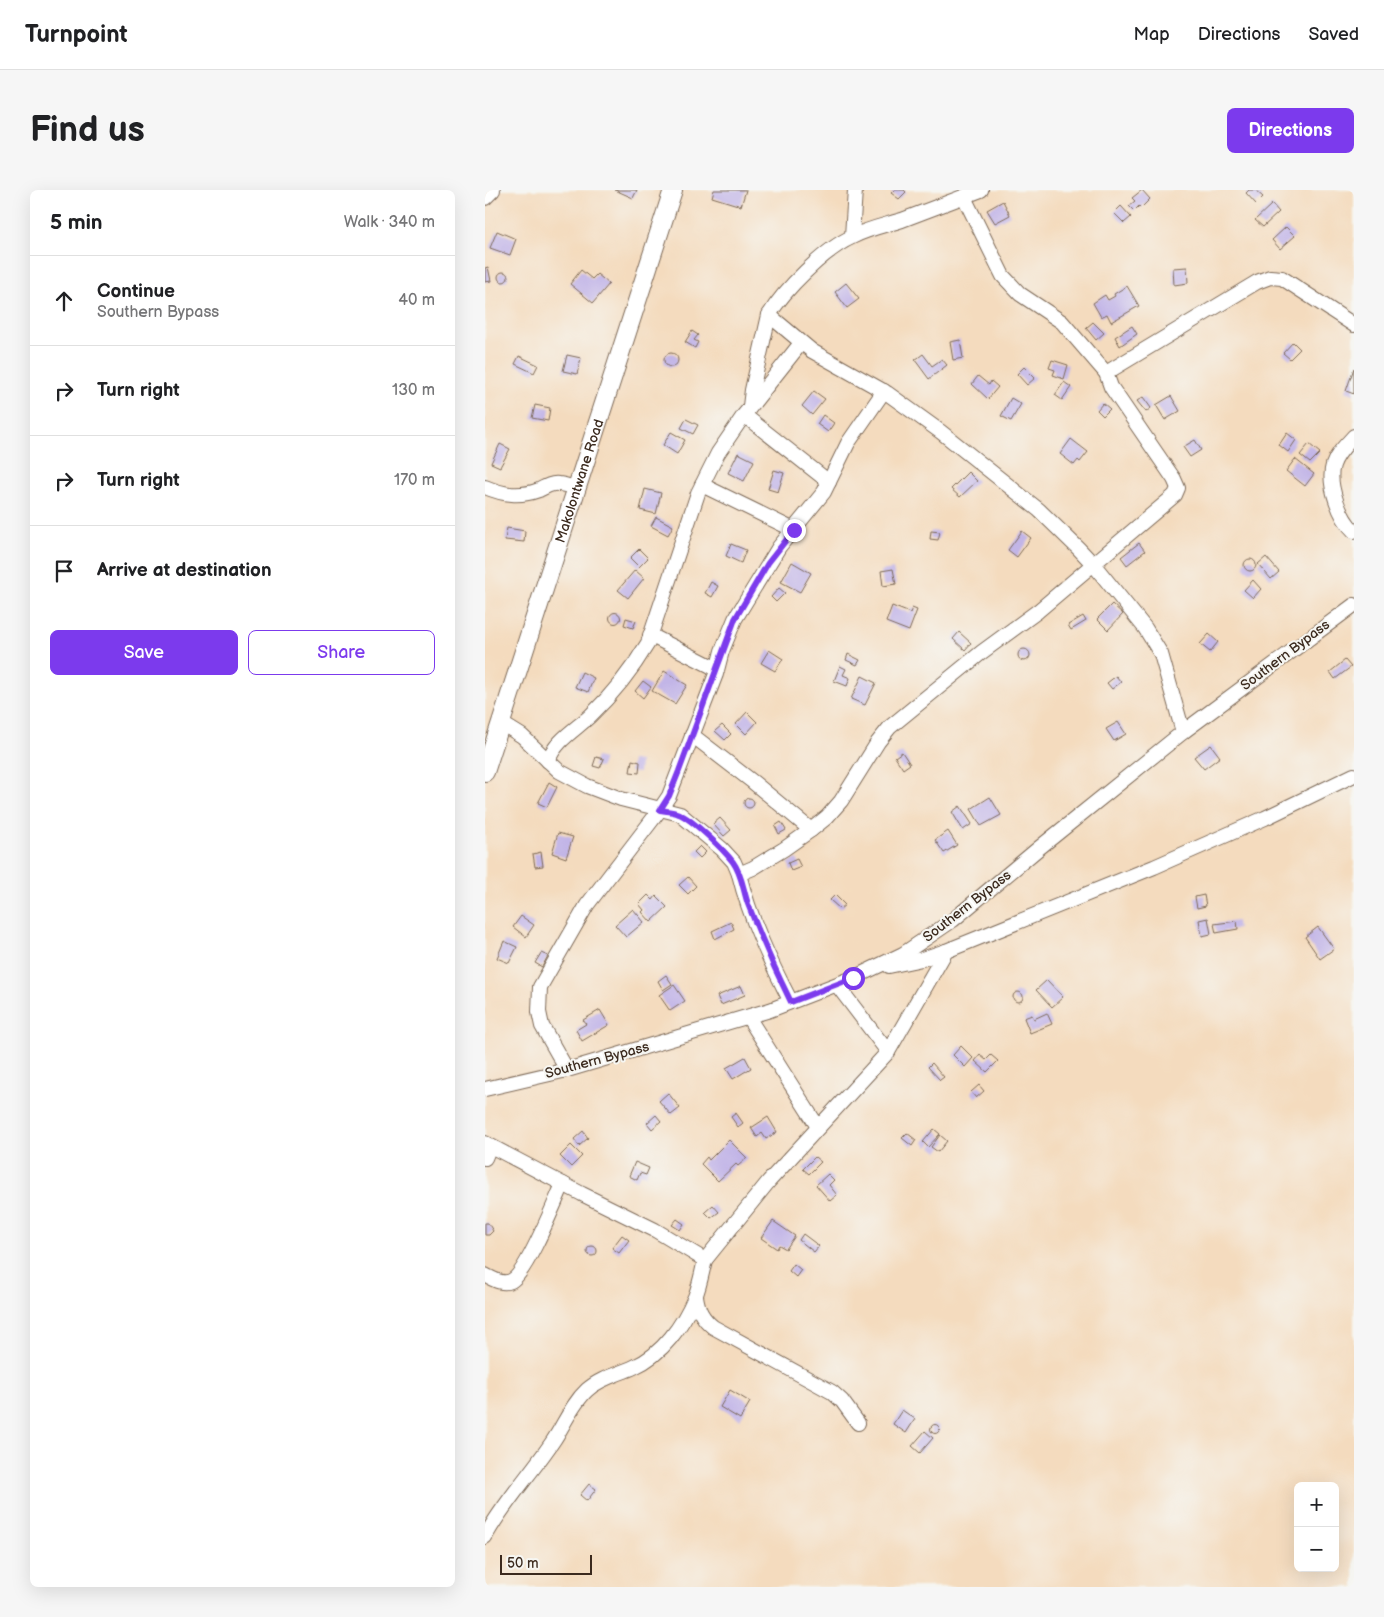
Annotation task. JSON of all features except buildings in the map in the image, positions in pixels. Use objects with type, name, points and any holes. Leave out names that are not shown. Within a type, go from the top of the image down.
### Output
[{"type":"main road","name":"Makolontwane Road","points":[[485,772],[673,190]]},
{"type":"street","points":[[485,198],[493,190]]},
{"type":"street","points":[[852,236],[855,190]]},
{"type":"street","points":[[747,411],[769,315],[777,302],[824,255],[852,236],[981,190]]},
{"type":"street","points":[[739,874],[753,868],[811,830],[827,817],[841,801],[878,742],[890,727],[982,652],[1038,612],[1175,495],[1178,488],[1174,479],[1111,387],[1106,373],[1062,322],[1011,286],[1003,276],[964,197]]},
{"type":"street","points":[[1106,373],[1257,282],[1270,277],[1282,278],[1354,325]]},
{"type":"street","points":[[769,315],[801,343],[822,357],[884,391],[964,450],[1039,510],[1094,565],[1145,628],[1161,654],[1183,732]]},
{"type":"street","points":[[548,761],[551,753],[561,741],[590,716],[617,688],[635,665],[650,635],[702,485],[718,454],[747,411],[801,343]]},
{"type":"street","points":[[567,1070],[542,1026],[538,998],[540,987],[587,905],[669,796],[735,619],[768,563],[818,501],[848,443],[884,391]]},
{"type":"street","points":[[747,411],[829,482]]},
{"type":"street","points":[[1354,436],[1341,450],[1333,465],[1331,475],[1342,517],[1354,531]]},
{"type":"street","points":[[485,487],[500,493],[518,495],[553,484],[577,489]]},
{"type":"street","points":[[702,485],[794,530]]},
{"type":"street","name":"Southern Bypass","points":[[485,1088],[567,1070],[748,1017],[837,985],[872,970],[918,944],[953,920],[1183,732],[1354,605]]},
{"type":"street","points":[[650,635],[717,669]]},
{"type":"street","points":[[501,723],[522,736],[559,771],[587,786],[621,800],[680,814],[723,849],[739,874],[765,948],[791,1002]]},
{"type":"street","points":[[692,734],[811,830]]},
{"type":"street","points":[[872,970],[922,959],[946,951],[1154,867],[1265,818],[1354,775]]},
{"type":"street","points":[[485,1536],[505,1503],[554,1440],[586,1391],[596,1383],[636,1366],[653,1356],[669,1341],[696,1296],[705,1260],[747,1207],[888,1052],[946,951]]},
{"type":"street","points":[[837,985],[888,1052]]},
{"type":"street","points":[[748,1017],[818,1127]]},
{"type":"street","points":[[487,1149],[655,1230],[705,1260]]},
{"type":"street","points":[[485,1275],[498,1282],[510,1281],[519,1274],[538,1239],[563,1184]]},
{"type":"street","points":[[696,1296],[698,1310],[713,1327],[832,1392],[842,1401],[857,1423]]},
{"type":"route","points":[[794,530],[768,563],[735,619],[679,771],[669,796],[660,810],[680,814],[723,849],[733,862],[765,948],[791,1002],[853,978]]}]
